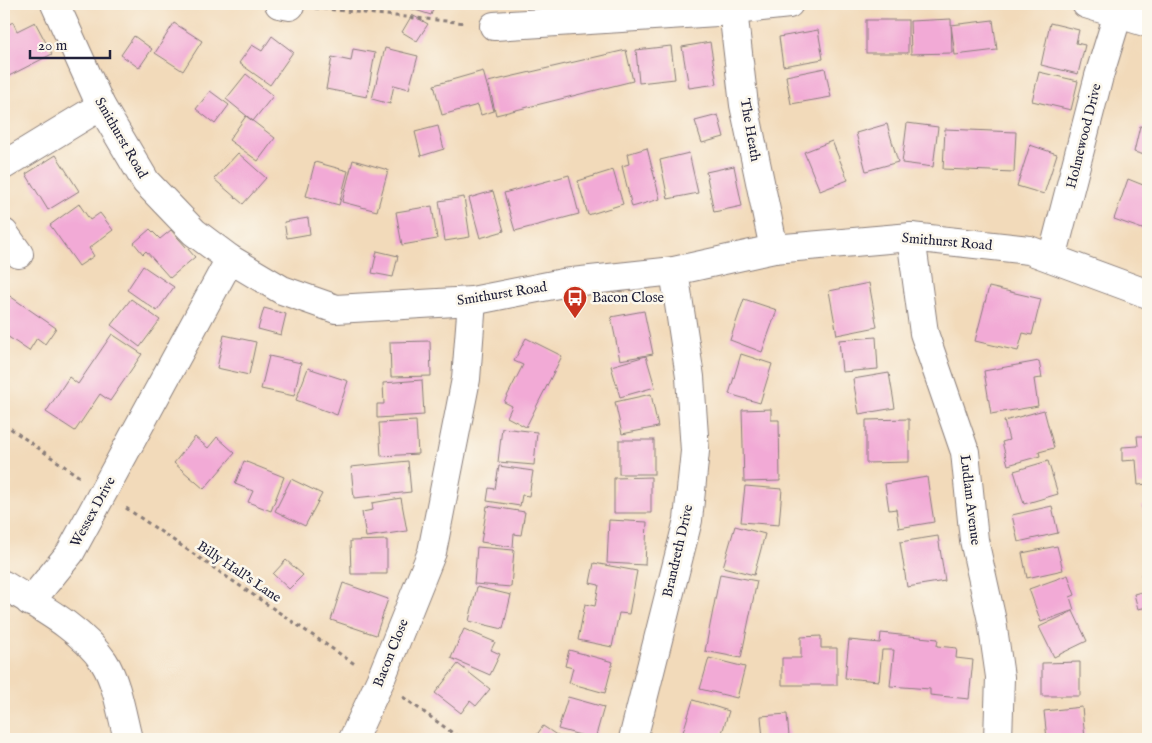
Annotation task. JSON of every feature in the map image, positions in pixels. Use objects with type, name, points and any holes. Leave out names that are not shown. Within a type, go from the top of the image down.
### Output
[{"type":"street","name":"Smithurst Road","points":[[55,4],[101,106],[146,182],[194,232],[230,259],[282,290],[336,309],[472,301],[563,283],[674,271],[774,249],[911,237],[1029,250],[1148,294]]},
{"type":"street","points":[[494,26],[733,10],[789,4]]},
{"type":"street","points":[[1086,4],[1148,23]]},
{"type":"street","name":"The Heath","points":[[733,10],[744,105],[774,249]]},
{"type":"street","name":"Holmewood Drive","points":[[1052,258],[1118,14]]},
{"type":"street","points":[[4,165],[101,106]]},
{"type":"street","name":"Ludlam Avenue","points":[[911,237],[924,333],[965,452],[974,540],[992,621],[1000,677],[998,739]]},
{"type":"street","name":"Wessex Drive","points":[[30,602],[70,553],[230,259]]},
{"type":"street","name":"Brandreth Drive","points":[[634,739],[688,520],[695,451],[690,377],[674,271]]},
{"type":"street","name":"Bacon Close","points":[[353,739],[380,681],[432,552],[466,379],[472,301]]},
{"type":"street","points":[[4,585],[86,642],[105,663],[118,698],[128,739]]},
{"type":"path","points":[[294,6],[466,23]]},
{"type":"path","name":"Billy Hall's Lane","points":[[4,424],[380,681],[461,739]]},
{"type":"building","points":[[411,4],[435,4],[431,15],[409,8]]},
{"type":"building","points":[[412,15],[428,24],[417,41],[402,32]]},
{"type":"building","points":[[951,19],[952,53],[911,54],[910,21]]},
{"type":"building","points":[[866,20],[908,20],[908,53],[866,53]]},
{"type":"building","points":[[993,20],[997,50],[955,55],[951,25]]},
{"type":"building","points":[[13,22],[17,31],[35,22],[52,54],[5,78],[4,27]]},
{"type":"building","points":[[174,23],[202,41],[183,71],[155,53]]},
{"type":"building","points":[[1050,23],[1079,30],[1076,43],[1085,45],[1078,74],[1041,65]]},
{"type":"building","points":[[818,30],[823,59],[783,66],[779,37]]},
{"type":"building","points":[[134,36],[152,49],[139,68],[121,55]]},
{"type":"building","points":[[272,36],[293,52],[270,85],[239,63],[252,45],[262,51]]},
{"type":"building","points":[[710,42],[717,84],[689,88],[682,47]]},
{"type":"building","points":[[671,46],[675,79],[639,83],[636,50]]},
{"type":"building","points":[[385,48],[418,56],[409,89],[394,85],[390,104],[372,99]]},
{"type":"building","points":[[353,49],[375,53],[367,97],[326,89],[332,57],[351,61]]},
{"type":"building","points":[[626,50],[633,81],[496,115],[488,82]]},
{"type":"building","points":[[825,68],[831,97],[791,104],[786,76]]},
{"type":"building","points":[[483,71],[494,111],[481,115],[478,105],[442,115],[434,85]]},
{"type":"building","points":[[1039,72],[1078,81],[1071,110],[1032,101]]},
{"type":"building","points":[[246,74],[273,96],[253,121],[226,99]]},
{"type":"building","points":[[210,91],[229,105],[215,124],[196,109]]},
{"type":"building","points":[[718,115],[724,137],[702,143],[695,121]]},
{"type":"building","points":[[246,116],[275,138],[258,161],[229,140]]},
{"type":"building","points":[[907,123],[938,127],[933,167],[902,163]]},
{"type":"building","points":[[887,124],[898,162],[866,171],[856,133]]},
{"type":"building","points":[[438,126],[444,149],[421,156],[415,132]]},
{"type":"building","points":[[1140,126],[1148,128],[1148,156],[1134,152]]},
{"type":"building","points":[[945,129],[1016,132],[1014,172],[943,169]]},
{"type":"building","points":[[832,141],[848,180],[820,191],[804,152]]},
{"type":"building","points":[[1030,145],[1057,154],[1044,194],[1017,186]]},
{"type":"building","points":[[647,148],[660,199],[632,207],[622,166],[629,164],[627,154]]},
{"type":"building","points":[[238,153],[266,178],[243,204],[214,179]]},
{"type":"building","points":[[689,153],[698,193],[668,199],[660,160]]},
{"type":"building","points":[[56,155],[79,191],[48,210],[26,174]]},
{"type":"building","points":[[353,160],[388,170],[377,211],[342,202]]},
{"type":"building","points":[[315,162],[348,171],[339,205],[306,196]]},
{"type":"building","points":[[734,166],[742,206],[714,212],[706,172]]},
{"type":"building","points":[[613,170],[623,204],[588,215],[578,181]]},
{"type":"building","points":[[569,175],[579,214],[515,231],[504,193]]},
{"type":"building","points":[[1128,179],[1148,187],[1148,206],[1145,215],[1148,216],[1148,231],[1114,219]]},
{"type":"building","points":[[493,191],[504,231],[480,238],[469,198]]},
{"type":"building","points":[[464,197],[470,237],[445,241],[439,201]]},
{"type":"building","points":[[79,204],[90,220],[100,213],[113,230],[89,248],[94,256],[79,266],[50,225]]},
{"type":"building","points":[[432,206],[437,239],[402,245],[396,212]]},
{"type":"building","points":[[308,218],[310,234],[287,238],[284,222]]},
{"type":"building","points":[[150,229],[160,239],[171,230],[195,257],[170,278],[146,251],[143,254],[134,243]]},
{"type":"building","points":[[377,251],[398,256],[393,277],[372,273]]},
{"type":"building","points":[[143,266],[174,287],[157,311],[127,290]]},
{"type":"building","points":[[869,283],[877,327],[837,335],[829,291]]},
{"type":"building","points":[[989,287],[1041,299],[1032,335],[1023,333],[1018,351],[975,341]]},
{"type":"building","points":[[4,292],[56,328],[45,344],[37,338],[29,351],[4,334]]},
{"type":"building","points":[[131,299],[160,320],[140,347],[111,325]]},
{"type":"building","points":[[744,299],[777,310],[762,352],[730,340]]},
{"type":"building","points":[[264,308],[286,314],[281,335],[258,329]]},
{"type":"building","points":[[644,311],[653,354],[620,360],[611,317]]},
{"type":"building","points":[[112,334],[142,354],[110,401],[100,394],[75,431],[46,412],[69,377],[78,384]]},
{"type":"building","points":[[224,335],[256,342],[249,375],[217,368]]},
{"type":"building","points":[[876,337],[878,369],[842,372],[839,340]]},
{"type":"building","points":[[526,338],[562,356],[526,427],[507,417],[512,406],[504,402],[523,365],[514,361]]},
{"type":"building","points":[[430,341],[431,376],[391,377],[390,342]]},
{"type":"building","points":[[741,354],[772,364],[760,403],[729,394]]},
{"type":"building","points":[[269,356],[301,363],[294,396],[261,389]]},
{"type":"building","points":[[646,356],[655,387],[620,397],[611,366]]},
{"type":"building","points":[[1039,361],[1042,378],[1034,379],[1038,406],[991,414],[984,371]]},
{"type":"building","points":[[308,368],[348,381],[337,415],[296,400]]},
{"type":"building","points":[[889,373],[895,408],[859,414],[853,379]]},
{"type":"building","points":[[422,380],[424,415],[377,418],[377,404],[384,404],[383,383]]},
{"type":"building","points":[[651,394],[658,427],[622,434],[615,402]]},
{"type":"building","points":[[771,409],[771,420],[779,420],[780,481],[744,482],[742,410]]},
{"type":"building","points":[[1044,410],[1054,448],[1039,452],[1040,456],[1008,465],[1002,442],[1009,440],[1004,421]]},
{"type":"building","points":[[909,419],[909,462],[866,463],[866,420]]},
{"type":"building","points":[[416,421],[418,454],[381,456],[379,423]]},
{"type":"building","points":[[502,428],[537,432],[534,465],[498,462]]},
{"type":"building","points":[[1137,436],[1148,436],[1148,484],[1138,485],[1136,460],[1122,461],[1122,447],[1138,446]]},
{"type":"building","points":[[195,437],[208,448],[217,437],[235,453],[204,489],[174,463]]},
{"type":"building","points":[[619,440],[654,440],[654,474],[619,474]]},
{"type":"building","points":[[244,461],[284,477],[271,511],[248,502],[253,491],[235,484]]},
{"type":"building","points":[[408,461],[411,492],[354,498],[351,467]]},
{"type":"building","points":[[1048,461],[1058,494],[1024,504],[1014,471]]},
{"type":"building","points":[[499,466],[533,471],[529,496],[522,495],[520,506],[487,501],[489,488],[495,489]]},
{"type":"building","points":[[651,477],[651,513],[614,513],[614,478]]},
{"type":"building","points":[[927,477],[934,522],[899,528],[896,509],[889,510],[885,484]]},
{"type":"building","points":[[291,479],[322,494],[305,526],[275,511]]},
{"type":"building","points":[[745,486],[782,489],[779,525],[741,522]]},
{"type":"building","points":[[401,498],[407,531],[366,537],[362,512],[373,510],[372,503]]},
{"type":"building","points":[[1148,505],[1148,534],[1147,534],[1142,506]]},
{"type":"building","points":[[487,506],[525,512],[521,535],[514,534],[513,547],[481,542]]},
{"type":"building","points":[[1052,506],[1058,533],[1018,542],[1012,515]]},
{"type":"building","points":[[609,520],[647,522],[645,565],[607,563]]},
{"type":"building","points":[[735,526],[765,534],[754,575],[723,567]]},
{"type":"building","points":[[938,536],[945,581],[907,587],[900,542]]},
{"type":"building","points":[[387,540],[387,574],[351,574],[350,541]]},
{"type":"building","points":[[1057,546],[1063,570],[1027,578],[1022,553]]},
{"type":"building","points":[[477,547],[514,550],[511,587],[474,584]]},
{"type":"building","points":[[286,560],[303,575],[289,589],[273,574]]},
{"type":"building","points":[[594,563],[637,571],[629,614],[619,613],[612,647],[578,640],[585,604],[595,606],[599,585],[590,583]]},
{"type":"building","points":[[1148,572],[1148,607],[1138,609],[1134,594],[1145,591],[1141,574]]},
{"type":"building","points":[[720,574],[757,581],[741,658],[705,651]]},
{"type":"building","points":[[1068,575],[1075,595],[1070,597],[1074,610],[1041,622],[1029,589]]},
{"type":"building","points":[[343,583],[388,599],[376,635],[331,620]]},
{"type":"building","points":[[477,587],[511,595],[503,629],[469,621]]},
{"type":"building","points":[[1073,611],[1087,641],[1054,657],[1039,627]]},
{"type":"building","points":[[464,629],[495,642],[491,650],[500,654],[490,675],[451,658]]},
{"type":"building","points":[[881,633],[938,639],[937,646],[957,648],[956,658],[973,660],[969,699],[930,695],[930,689],[890,686],[894,650],[882,650],[879,681],[845,678],[849,640],[880,643]]},
{"type":"building","points":[[821,636],[821,648],[837,648],[837,685],[782,685],[782,658],[801,658],[801,637]]},
{"type":"building","points":[[569,650],[613,662],[605,693],[569,683],[573,668],[565,666]]},
{"type":"building","points":[[709,658],[745,667],[737,698],[700,689]]},
{"type":"building","points":[[1080,662],[1080,696],[1042,696],[1042,663]]},
{"type":"building","points":[[458,664],[490,689],[476,706],[470,701],[461,713],[435,693]]},
{"type":"building","points":[[568,697],[604,707],[595,739],[558,729]]},
{"type":"building","points":[[693,700],[729,711],[720,739],[708,739],[683,732]]},
{"type":"building","points":[[1082,707],[1085,739],[1047,739],[1044,711]]},
{"type":"building","points":[[787,714],[789,736],[763,739],[761,716]]},
{"type":"building","points":[[543,726],[558,736],[556,739],[534,739]]},
{"type":"place","name":"Bacon Close","points":[[575,319]]}]
